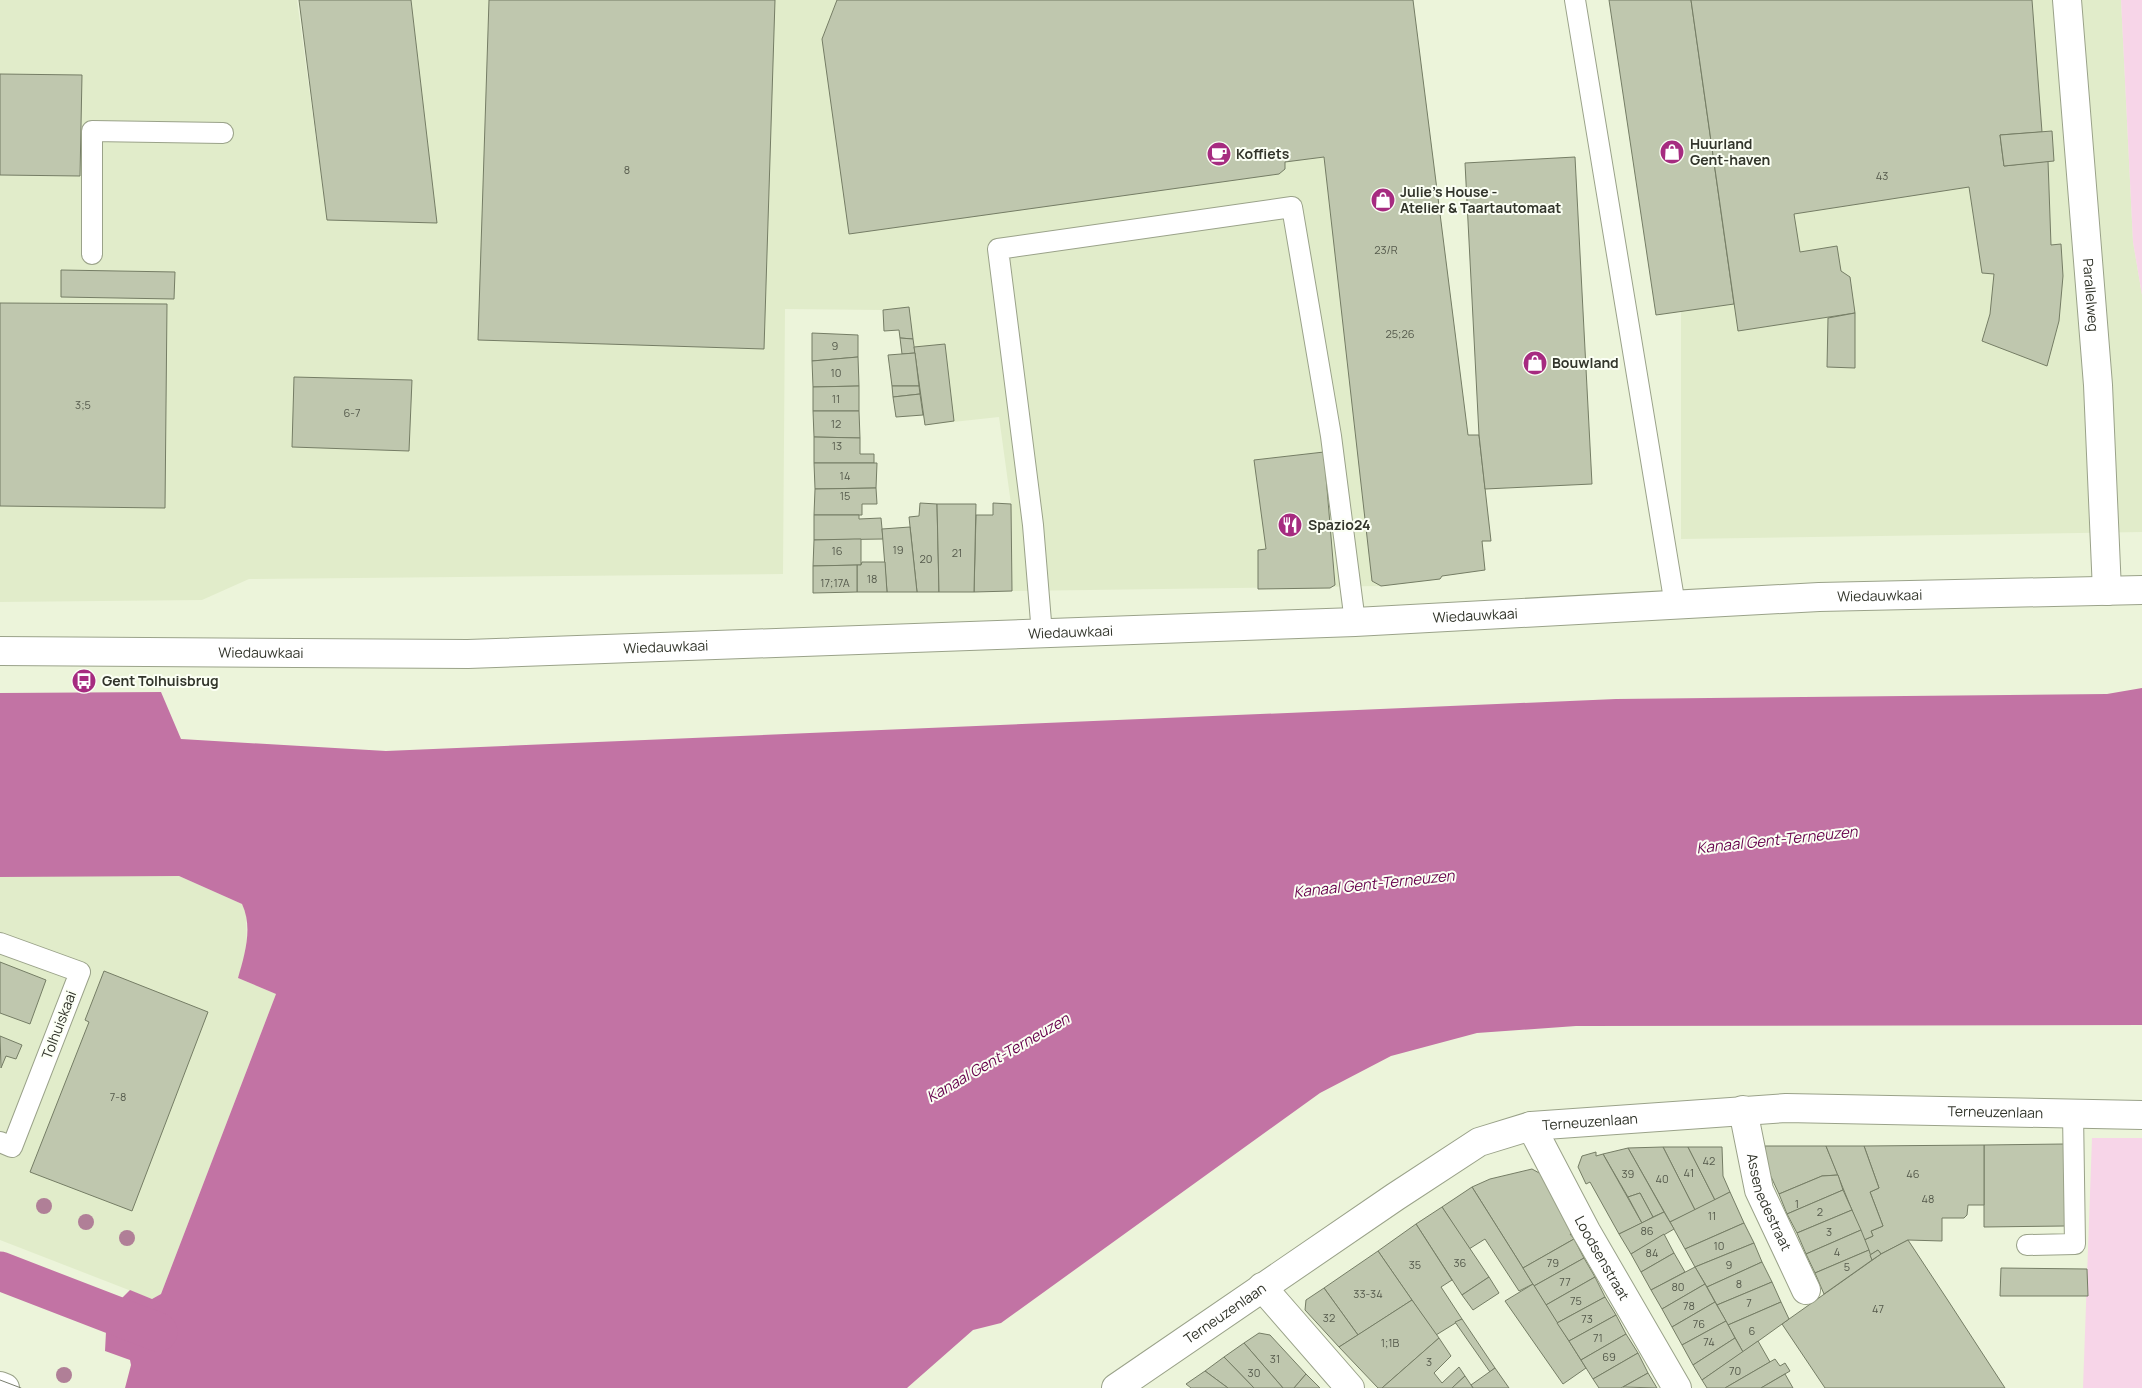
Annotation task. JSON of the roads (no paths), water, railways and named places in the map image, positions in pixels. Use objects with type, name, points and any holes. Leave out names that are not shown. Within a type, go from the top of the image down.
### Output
[{"type":"street","name":"Parallelweg","points":[[2067,0],[2098,385],[2106,591]]},
{"type":"street","name":"Wiedauwkaai","points":[[0,651],[468,654],[1355,622],[1819,597],[2142,590]]},
{"type":"street","name":"Terneuzenlaan","points":[[1116,1388],[1394,1196],[1479,1142],[1530,1126],[1742,1110],[2142,1114]]},
{"type":"street","name":"Assenedestraat","points":[[1742,1110],[1759,1190],[1806,1290]]},
{"type":"street","name":"Loodsenstraat","points":[[1530,1126],[1586,1232],[1677,1388]]},
{"type":"street","points":[[1262,1288],[1350,1388]]},
{"type":"street","points":[[0,1386],[5,1388]]},
{"type":"lane","points":[[1575,0],[1675,605]]},
{"type":"lane","points":[[92,254],[92,131],[223,133]]},
{"type":"lane","points":[[1042,634],[1034,525],[998,250],[1292,207],[1331,436],[1355,622]]},
{"type":"lane","name":"Tolhuiskaai","points":[[0,943],[80,972],[12,1147],[0,1142]]},
{"type":"lane","points":[[2027,1245],[2075,1244],[2073,1113]]},
{"type":"water","name":"Kanaal Gent-Terneuzen","points":[[2142,688],[2142,1025],[1576,1026],[1477,1033],[1391,1056],[1320,1093],[1001,1323],[973,1330],[907,1388],[125,1388],[131,1365],[130,1360],[105,1351],[107,1313],[130,1290],[152,1299],[161,1294],[276,994],[238,978],[247,941],[247,922],[242,904],[179,876],[0,877],[0,693],[161,692],[181,739],[386,751],[1616,699],[2107,694]]},
{"type":"waterway","points":[[0,1271],[158,1332]]},
{"type":"tram line","points":[[0,1380],[21,1388]]},
{"type":"place","name":"Huurland Gent-haven","points":[[1672,152]]},
{"type":"place","name":"Koffiets","points":[[1219,154]]},
{"type":"place","name":"Julie's House - Atelier & Taartautomaat","points":[[1383,200]]},
{"type":"place","name":"Bouwland","points":[[1535,363]]},
{"type":"place","name":"Spazio24","points":[[1290,525]]},
{"type":"place","name":"Gent Tolhuisbrug","points":[[84,681]]}]
